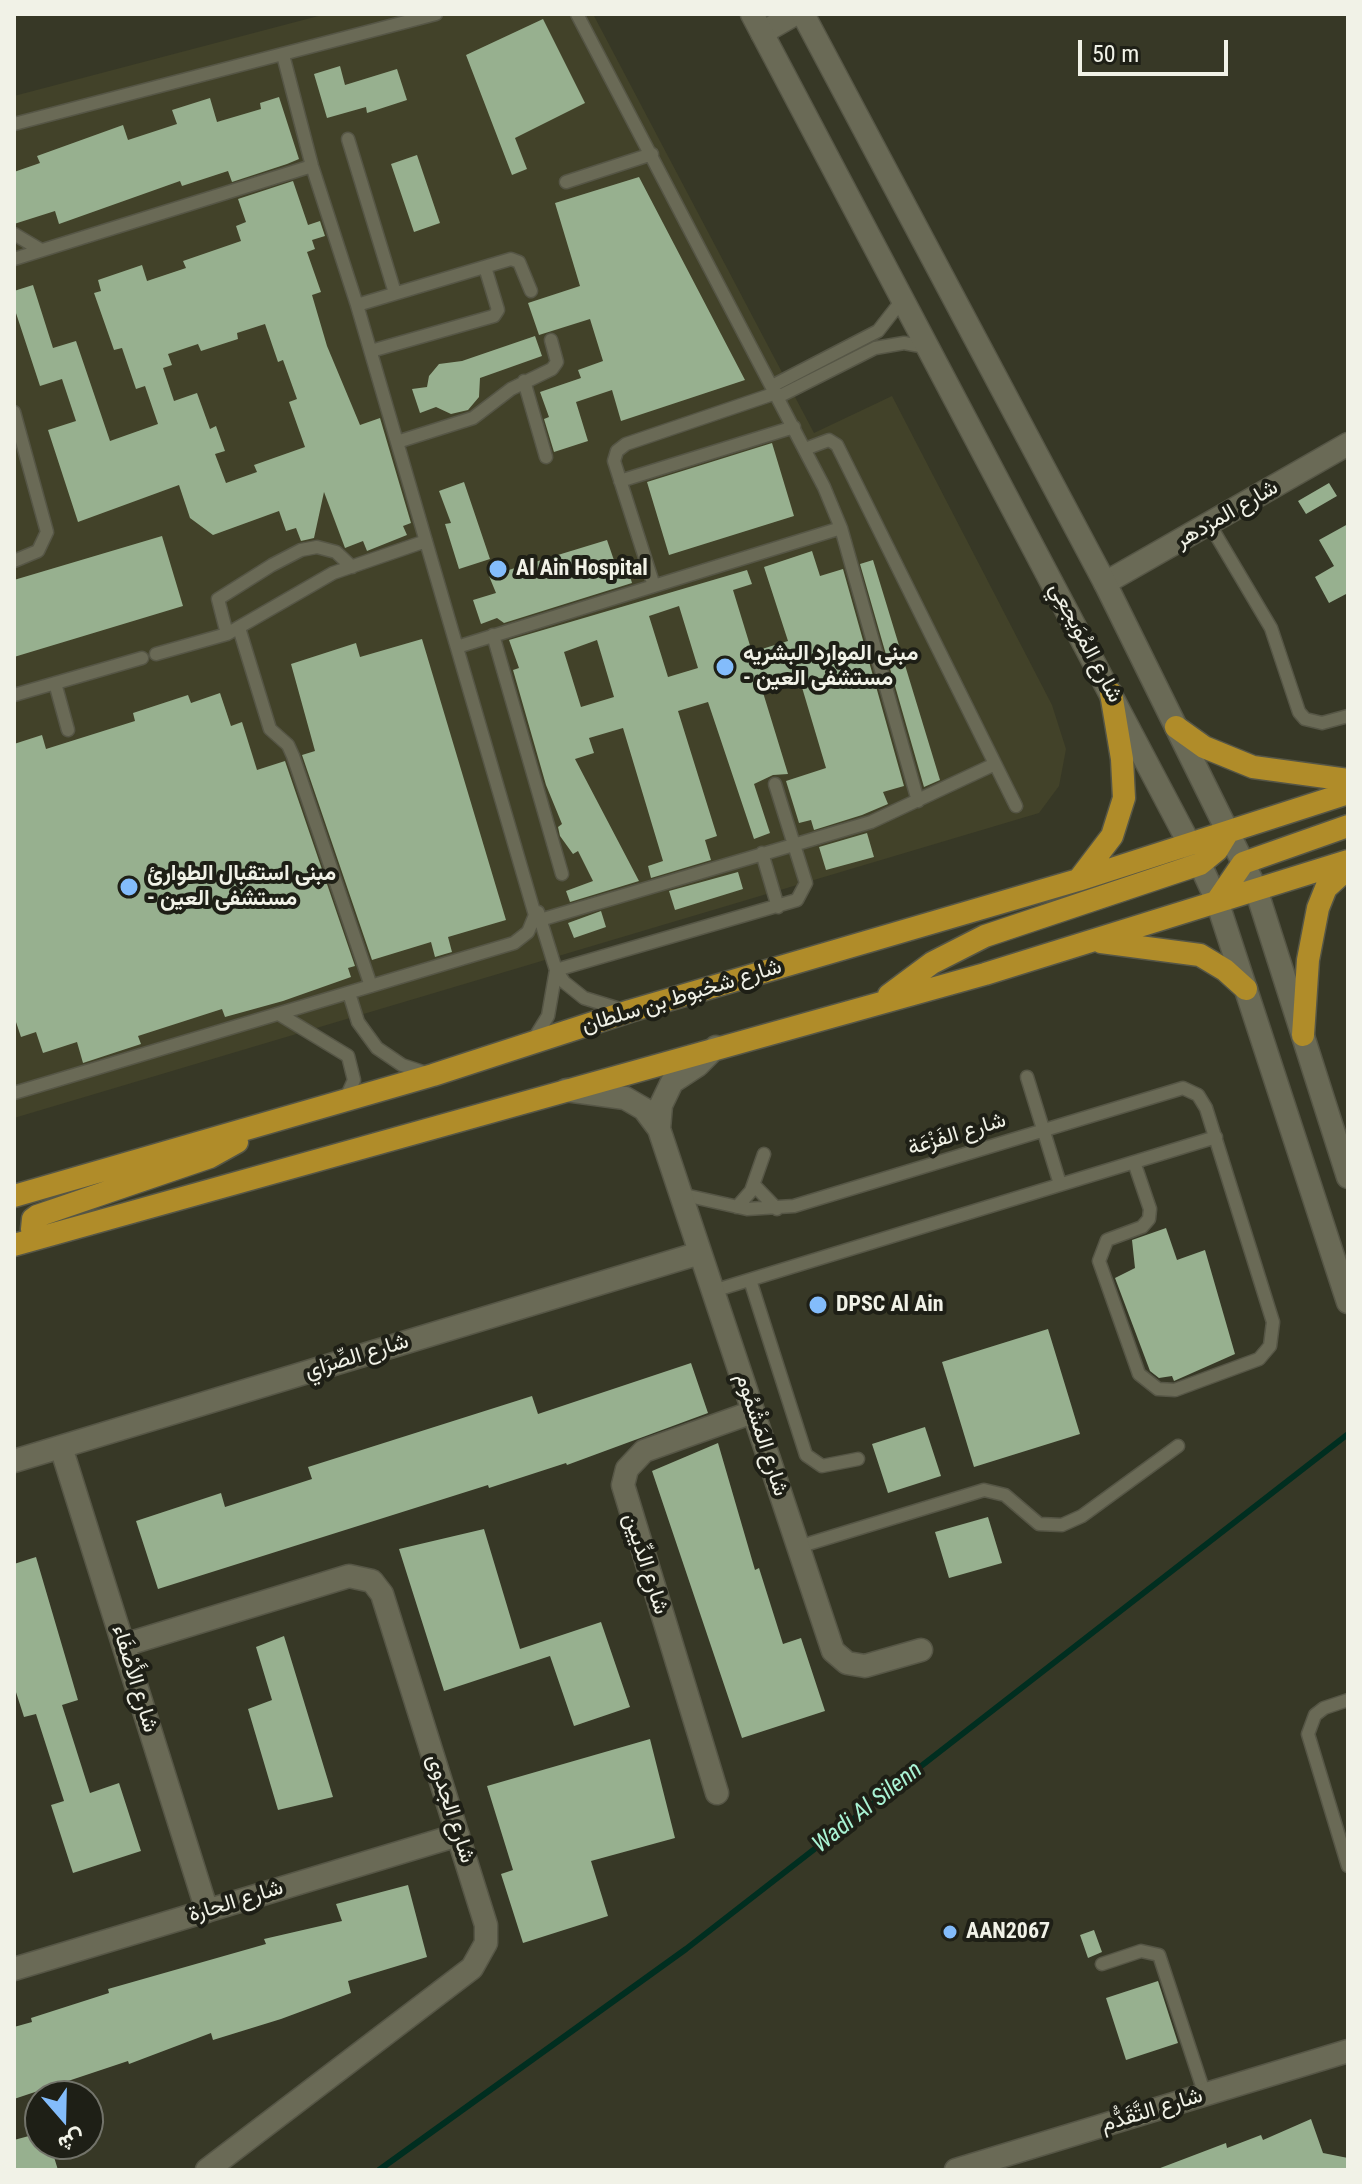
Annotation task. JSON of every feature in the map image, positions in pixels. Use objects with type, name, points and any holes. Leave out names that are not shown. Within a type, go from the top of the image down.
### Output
[{"type":"main road","points":[[1078,880],[1103,852],[1124,798],[1122,759],[1111,693]]},
{"type":"main road","points":[[1176,727],[1204,747],[1253,767],[1348,780]]},
{"type":"main road","name":"شارع شخبوط بن سلطان","points":[[14,1196],[344,1102],[630,1011],[1078,880],[1195,854],[1228,832],[1348,793]]},
{"type":"main road","points":[[1217,901],[1243,863],[1348,826]]},
{"type":"main road","points":[[885,999],[932,963],[985,936],[1195,854]]},
{"type":"main road","points":[[14,1245],[885,999],[985,974],[1348,861]]},
{"type":"main road","points":[[1303,1035],[1307,968],[1318,908],[1326,888],[1348,868]]},
{"type":"main road","points":[[1083,942],[1134,944],[1200,955],[1225,970],[1246,989]]},
{"type":"main road","points":[[43,1235],[32,1229],[33,1219],[37,1216],[210,1157],[266,1125]]},
{"type":"street","points":[[757,24],[795,14]]},
{"type":"street","name":"شارع المُوَيجعِي","points":[[803,14],[1105,583],[1256,889],[1348,1177]]},
{"type":"street","name":"شارع المُوَيجعِي","points":[[757,24],[1111,693],[1217,901],[1348,1302]]},
{"type":"street","name":"شارع المزدهر","points":[[1105,583],[1348,444]]},
{"type":"street","points":[[659,1129],[661,1105],[672,1082],[706,1059],[716,1047]]},
{"type":"street","name":"شارع المَشْمُوم","points":[[566,1090],[625,1098],[644,1109],[659,1129],[830,1642],[839,1658],[865,1666],[921,1650]]},
{"type":"street","name":"شارع الصِّرَاي","points":[[14,1461],[700,1253]]},
{"type":"street","name":"شارع الدِّيين","points":[[717,1793],[623,1485],[627,1469],[644,1451],[753,1412]]},
{"type":"street","name":"شارع الأَصْفَاء","points":[[61,1447],[207,1911]]},
{"type":"street","name":"شارع الجدوى","points":[[124,1645],[349,1576],[372,1581],[382,1594],[486,1925],[486,1943],[479,1960],[207,2170]]},
{"type":"street","name":"شارع الحارة","points":[[14,1969],[458,1835]]},
{"type":"street","name":"شارع التَّقَدُّم","points":[[956,2170],[1348,2051]]},
{"type":"lane","points":[[14,124],[436,14]]},
{"type":"lane","points":[[577,14],[794,427],[841,528],[918,801]]},
{"type":"lane","points":[[283,55],[312,166],[371,351],[556,970],[584,998],[630,1011]]},
{"type":"lane","points":[[348,139],[395,293]]},
{"type":"lane","points":[[566,182],[652,154]]},
{"type":"lane","points":[[14,259],[312,166]]},
{"type":"lane","points":[[14,234],[41,250]]},
{"type":"lane","points":[[357,305],[515,259],[531,291]]},
{"type":"lane","points":[[371,351],[494,316],[497,307],[485,267]]},
{"type":"lane","points":[[775,392],[878,331],[903,299]]},
{"type":"lane","points":[[397,442],[473,418],[524,381],[556,366],[551,340]]},
{"type":"lane","points":[[654,586],[614,461],[617,451],[626,444],[775,392],[875,348],[904,343],[929,348]]},
{"type":"lane","points":[[524,381],[546,457]]},
{"type":"lane","points":[[14,412],[47,526],[45,539],[38,551],[14,561]]},
{"type":"lane","points":[[620,481],[794,427]]},
{"type":"lane","points":[[805,449],[829,440],[837,445],[1016,806]]},
{"type":"lane","points":[[1210,525],[1271,628],[1299,712],[1305,719],[1322,723],[1348,716]]},
{"type":"lane","points":[[457,647],[841,528]]},
{"type":"lane","points":[[156,654],[233,631],[303,588],[426,541]]},
{"type":"lane","points":[[352,567],[336,552],[317,547],[301,550],[218,599],[270,729],[288,745],[293,756],[371,986]]},
{"type":"lane","points":[[493,635],[562,874]]},
{"type":"lane","points":[[14,695],[142,658]]},
{"type":"lane","points":[[55,683],[68,730]]},
{"type":"lane","points":[[540,920],[871,822],[995,764]]},
{"type":"lane","points":[[556,970],[797,900],[805,890],[775,784]]},
{"type":"lane","points":[[762,853],[778,907]]},
{"type":"lane","points":[[14,1093],[514,943],[532,924],[535,906]]},
{"type":"lane","points":[[531,1043],[548,1016],[556,970]]},
{"type":"lane","points":[[349,993],[358,1022],[377,1048],[402,1065],[433,1075]]},
{"type":"lane","points":[[279,1014],[348,1056],[354,1080],[344,1102]]},
{"type":"lane","points":[[1027,1077],[1060,1184]]},
{"type":"lane","name":"شارع الفَزْعَة","points":[[680,1194],[737,1207],[777,1209],[1183,1088],[1203,1101],[1273,1322],[1273,1338],[1259,1359],[1175,1390],[1150,1386],[1139,1374],[1099,1261],[1107,1240],[1142,1227],[1149,1219],[1150,1209],[1134,1162]]},
{"type":"lane","points":[[713,1291],[1216,1137]]},
{"type":"lane","points":[[737,1207],[754,1185],[764,1154]]},
{"type":"lane","points":[[754,1185],[777,1209]]},
{"type":"lane","points":[[750,1280],[806,1455],[822,1466],[858,1459]]},
{"type":"lane","points":[[798,1547],[984,1490],[1013,1500],[1039,1524],[1062,1525],[1082,1516],[1178,1446]]},
{"type":"lane","points":[[1348,1700],[1324,1708],[1315,1715],[1308,1734],[1348,1866]]},
{"type":"lane","points":[[1102,1964],[1148,1950],[1159,1955],[1205,2095]]},
{"type":"shaded area","name":"Al Ain Hospital","points":[[326,14],[593,14],[814,433],[892,396],[1052,705],[1066,749],[1059,786],[1039,813],[14,1118],[14,96]]},
{"type":"building","points":[[543,19],[585,103],[515,138],[527,169],[512,175],[466,55]]},
{"type":"building","points":[[340,66],[345,85],[397,69],[407,100],[367,113],[366,107],[327,118],[314,74]]},
{"type":"building","points":[[279,97],[299,159],[232,182],[228,171],[182,186],[180,181],[59,224],[55,211],[14,224],[14,172],[40,163],[37,156],[123,125],[128,140],[177,124],[172,110],[210,98],[217,122],[261,109],[260,103]]},
{"type":"building","points":[[417,155],[440,223],[414,232],[391,164]]},
{"type":"building","points":[[639,177],[745,380],[621,421],[612,390],[576,402],[588,441],[554,452],[544,419],[549,417],[540,392],[581,378],[578,370],[603,361],[590,319],[539,335],[528,303],[580,286],[555,203]]},
{"type":"building","points":[[293,181],[308,225],[320,221],[325,236],[312,240],[315,249],[307,252],[321,292],[312,295],[327,346],[360,425],[380,418],[411,523],[403,526],[407,535],[367,551],[363,541],[345,548],[324,492],[314,538],[301,541],[296,528],[286,531],[279,511],[213,535],[190,518],[179,485],[78,522],[48,430],[76,421],[62,379],[40,386],[14,307],[14,291],[33,285],[53,348],[76,341],[110,441],[158,424],[145,386],[136,389],[122,348],[114,350],[94,293],[101,291],[98,280],[142,265],[147,281],[186,268],[183,261],[241,241],[236,226],[246,222],[238,199]],"holes":[[[265,324],[278,362],[283,360],[297,399],[289,402],[305,447],[254,465],[257,472],[226,483],[215,454],[225,451],[216,426],[210,429],[197,393],[174,401],[163,368],[172,365],[168,354],[198,344],[201,351],[238,339],[237,333]]]},
{"type":"building","points":[[535,336],[542,356],[480,378],[479,397],[468,410],[451,414],[436,407],[420,413],[412,389],[427,387],[429,376],[439,364],[462,361]]},
{"type":"building","points":[[772,443],[794,516],[669,555],[647,482]]},
{"type":"building","points":[[464,482],[490,559],[459,569],[445,524],[451,523],[439,491]]},
{"type":"building","points":[[1329,483],[1337,496],[1306,514],[1298,501]]},
{"type":"building","points":[[1348,524],[1348,593],[1329,603],[1315,577],[1334,566],[1319,540]]},
{"type":"building","points":[[162,536],[183,606],[14,657],[14,580]]},
{"type":"building","points":[[607,540],[618,572],[628,569],[632,583],[504,623],[497,618],[481,624],[473,600],[496,593],[489,576]]},
{"type":"building","points":[[812,551],[820,576],[843,569],[904,786],[883,792],[888,804],[862,815],[814,830],[811,820],[799,823],[786,781],[826,768],[798,674],[761,686],[788,774],[773,775],[754,784],[770,833],[754,839],[708,702],[678,711],[717,836],[705,840],[711,860],[651,878],[648,866],[663,861],[623,728],[589,738],[594,753],[575,759],[639,881],[570,902],[566,891],[593,881],[578,851],[573,854],[560,836],[558,827],[562,824],[546,785],[513,670],[519,668],[509,640],[747,570],[752,584],[733,590],[752,652],[788,641],[764,567]],"holes":[[[679,606],[698,668],[668,677],[649,616]],[[597,640],[614,697],[581,707],[564,652]]]},
{"type":"building","points":[[873,560],[940,780],[924,787],[860,564]]},
{"type":"building","points":[[422,639],[506,920],[448,937],[452,952],[435,957],[431,942],[372,960],[302,755],[315,751],[291,664],[356,643],[360,657]]},
{"type":"building","points":[[220,693],[231,726],[242,722],[257,770],[285,761],[355,966],[348,968],[351,977],[225,1017],[222,1009],[138,1036],[141,1044],[83,1063],[77,1042],[43,1053],[36,1032],[21,1037],[14,1016],[14,744],[42,735],[46,749],[135,721],[133,713],[188,695],[191,703]]},
{"type":"building","points":[[867,833],[874,857],[826,870],[819,847]]},
{"type":"building","points":[[738,872],[743,889],[675,910],[669,891]]},
{"type":"building","points":[[601,911],[606,927],[574,938],[568,923]]},
{"type":"building","points":[[1166,1228],[1177,1260],[1205,1250],[1235,1354],[1174,1381],[1172,1376],[1159,1378],[1150,1371],[1115,1278],[1135,1268],[1132,1240]]},
{"type":"building","points":[[1048,1329],[1080,1434],[974,1467],[942,1362]]},
{"type":"building","points":[[691,1363],[708,1413],[567,1465],[489,1488],[488,1485],[158,1589],[136,1521],[221,1493],[225,1507],[312,1479],[308,1467],[532,1396],[538,1414]]},
{"type":"building","points":[[925,1427],[941,1476],[888,1493],[872,1444]]},
{"type":"building","points":[[718,1443],[755,1570],[759,1568],[783,1644],[801,1638],[825,1711],[742,1738],[652,1471]]},
{"type":"building","points":[[988,1517],[1002,1563],[949,1578],[935,1532]]},
{"type":"building","points":[[484,1529],[520,1649],[601,1622],[630,1707],[574,1726],[550,1656],[444,1691],[399,1549]]},
{"type":"building","points":[[36,1557],[78,1700],[62,1705],[90,1793],[119,1783],[141,1851],[73,1873],[51,1805],[64,1801],[36,1714],[24,1717],[14,1686],[14,1564]]},
{"type":"building","points":[[284,1636],[333,1797],[278,1810],[248,1709],[272,1700],[256,1647]]},
{"type":"building","points":[[650,1739],[675,1838],[591,1861],[608,1916],[523,1943],[501,1874],[513,1870],[487,1786]]},
{"type":"building","points":[[408,1885],[427,1957],[348,1981],[351,1993],[213,2040],[211,2033],[129,2064],[128,2061],[71,2080],[24,2080],[24,2096],[14,2099],[14,2027],[32,2022],[31,2018],[109,1993],[108,1989],[266,1944],[264,1939],[342,1921],[336,1904]]},
{"type":"building","points":[[1094,1930],[1102,1952],[1088,1958],[1080,1935]]},
{"type":"building","points":[[1158,1981],[1178,2043],[1126,2060],[1106,1998]]},
{"type":"building","points":[[1311,2119],[1323,2153],[1348,2158],[1348,2170],[1155,2170],[1226,2143],[1227,2148],[1261,2135],[1263,2140]]},
{"type":"building","points":[[24,2137],[24,2160],[55,2160],[58,2170],[14,2170],[14,2140]]},
{"type":"waterway","name":"Wadi Al Silenn","points":[[379,2170],[686,1949],[1348,1434]]},
{"type":"place","name":"Al Ain Hospital","points":[[498,569]]},
{"type":"place","name":"مبنى الموارد البشريه - مستشفى العين","points":[[725,667]]},
{"type":"place","name":"مبنى استقبال الطوارئ - مستشفى العين","points":[[129,887]]},
{"type":"place","name":"DPSC Al Ain","points":[[818,1305]]},
{"type":"place","name":"AAN2067","points":[[950,1932]]}]
